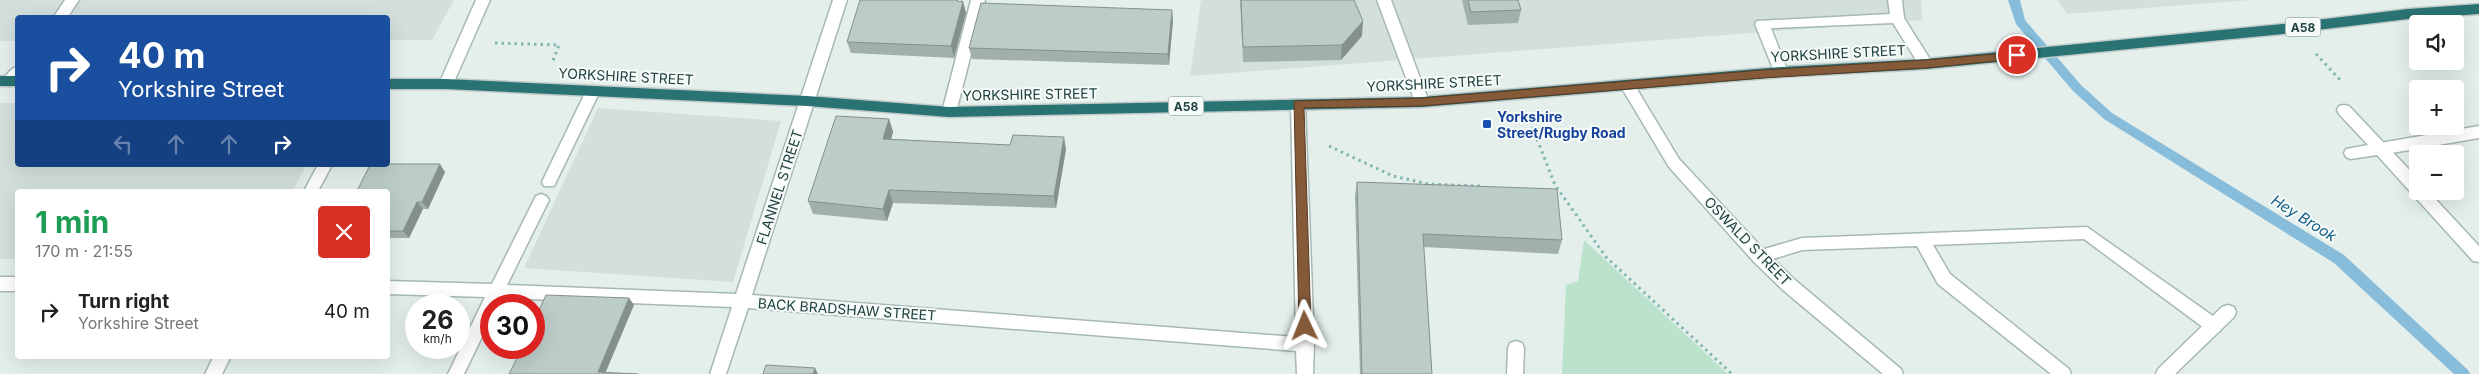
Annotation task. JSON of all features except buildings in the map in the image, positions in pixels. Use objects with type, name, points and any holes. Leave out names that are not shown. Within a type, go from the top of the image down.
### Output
[{"type":"highway","name":"YORKSHIRE STREET","points":[[390,84],[446,84],[807,101],[950,112],[1422,102],[1781,72],[1926,64],[2292,28],[2408,14],[2479,9]]},
{"type":"street","points":[[61,15],[72,0]]},
{"type":"street","points":[[446,84],[483,0]]},
{"type":"street","points":[[950,112],[978,0]]},
{"type":"street","points":[[1384,0],[1422,102]]},
{"type":"street","points":[[1896,0],[1897,18],[1926,64]]},
{"type":"street","name":"FLANNEL STREET","points":[[718,374],[838,7]]},
{"type":"street","points":[[1781,72],[1762,24],[1897,18]]},
{"type":"street","name":"OSWALD STREET","points":[[1627,85],[1674,163],[1760,257],[1789,285],[1896,374]]},
{"type":"street","points":[[549,182],[593,91]]},
{"type":"street","points":[[1298,104],[1306,345],[1305,374]]},
{"type":"street","points":[[2344,110],[2409,180]]},
{"type":"street","points":[[2351,153],[2479,132]]},
{"type":"street","points":[[312,189],[324,167]]},
{"type":"street","points":[[456,374],[541,200]]},
{"type":"street","points":[[2427,200],[2479,256]]},
{"type":"street","points":[[1760,257],[1802,244],[2087,233],[2214,326]]},
{"type":"street","points":[[1921,239],[1944,279],[2063,374]]},
{"type":"street","points":[[0,284],[15,284]]},
{"type":"street","name":"BACK BRADSHAW STREET","points":[[390,287],[742,301],[1306,345]]},
{"type":"street","points":[[2164,374],[2228,312]]},
{"type":"street","points":[[1516,348],[1516,374]]},
{"type":"street","points":[[213,374],[221,359]]},
{"type":"path","points":[[2292,28],[2351,92],[2344,110]]},
{"type":"path","points":[[464,43],[559,45]]},
{"type":"path","points":[[1519,94],[1558,190],[1606,257],[1732,374]]},
{"type":"path","points":[[1299,132],[1393,176],[1428,184],[1484,186]]},
{"type":"path","points":[[1549,190],[1558,190]]},
{"type":"shaded area","points":[[0,0],[454,0],[432,40],[390,40],[390,15],[15,15],[15,41],[0,41]]},
{"type":"shaded area","points":[[1201,0],[1921,0],[1922,20],[1190,76]]},
{"type":"shaded area","points":[[2057,0],[2250,0],[2067,14]]},
{"type":"shaded area","points":[[0,103],[15,103],[15,167],[305,167],[294,189],[15,189],[15,259],[0,259]]},
{"type":"shaded area","points":[[598,108],[781,121],[733,282],[524,268]]},
{"type":"green space","points":[[1584,240],[1728,374],[1562,374],[1566,285],[1578,281]]},
{"type":"waterway","name":"Hey Brook","points":[[2014,0],[2020,21],[2077,88],[2108,116],[2339,259],[2463,374]]},
{"type":"place","name":"Yorkshire Street/Rugby Road","points":[[1487,124]]},
{"type":"route","points":[[1305,326],[1298,104],[1422,102],[1781,72],[1926,64],[2017,55]]}]
